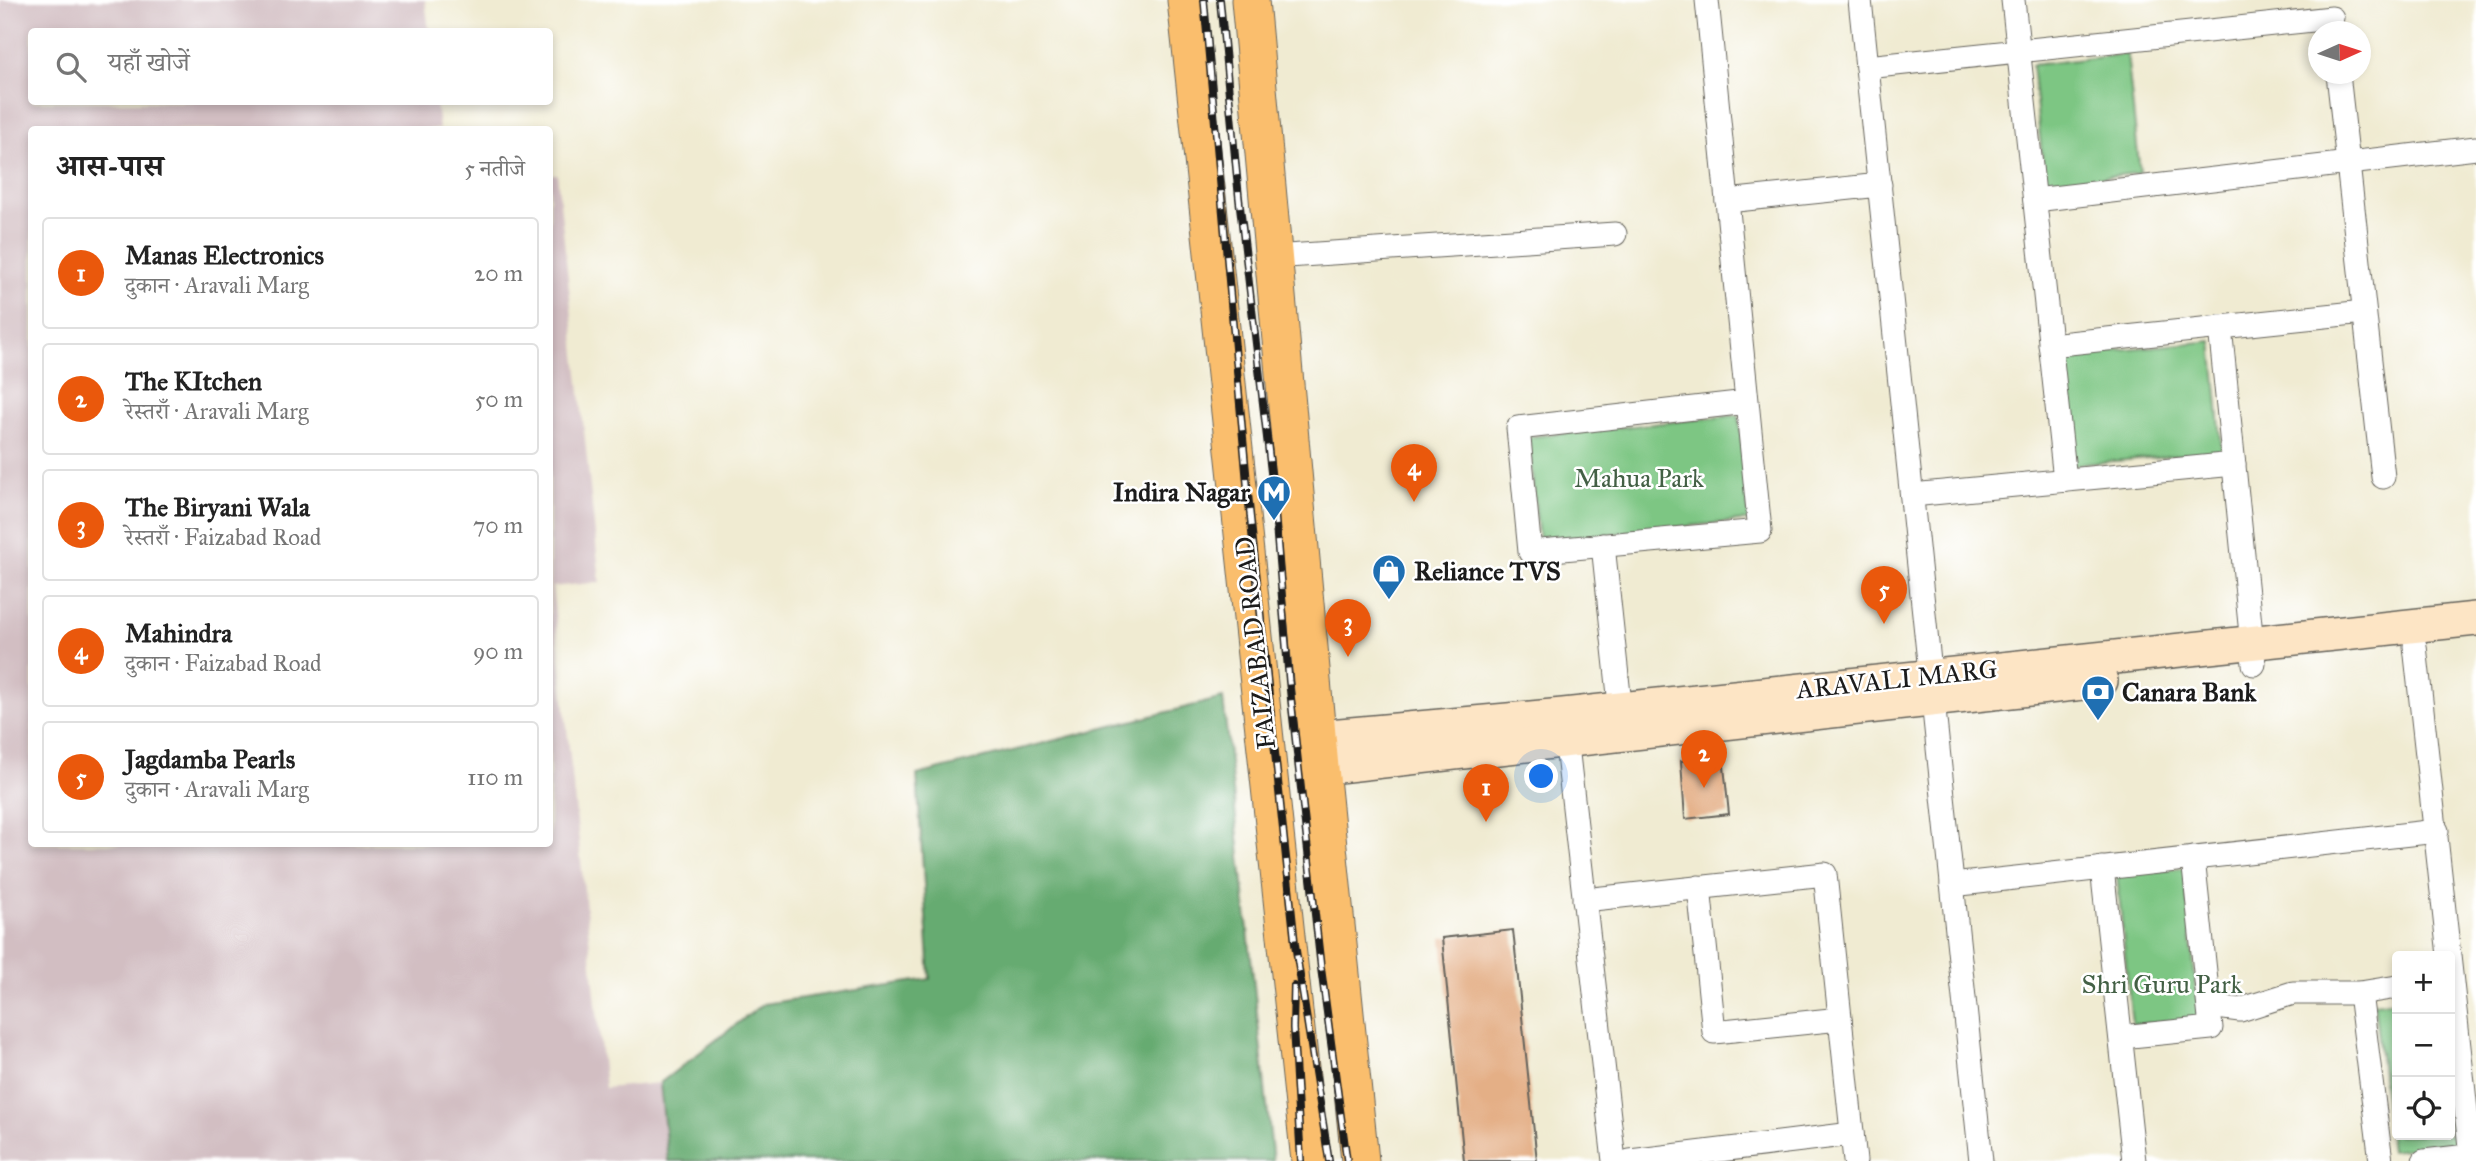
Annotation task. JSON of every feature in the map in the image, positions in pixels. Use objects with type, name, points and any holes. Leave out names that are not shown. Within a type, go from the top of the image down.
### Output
[{"type":"main road","name":"FAIZABAD ROAD","points":[[1186,0],[1310,1161]]},
{"type":"main road","name":"FAIZABAD ROAD","points":[[1250,0],[1272,257],[1360,1161]]},
{"type":"street","points":[[1707,0],[1760,531],[1530,552],[1518,428],[1747,402]]},
{"type":"street","points":[[1860,0],[1981,1161]]},
{"type":"street","points":[[2013,0],[2065,480]]},
{"type":"street","points":[[1867,67],[2332,16]]},
{"type":"street","points":[[2339,84],[2383,477]]},
{"type":"street","points":[[2035,200],[2476,148]]},
{"type":"street","points":[[1727,201],[1880,185]]},
{"type":"street","points":[[1272,257],[1615,234]]},
{"type":"street","points":[[2050,345],[2364,312]]},
{"type":"street","points":[[2220,327],[2253,653]]},
{"type":"street","points":[[1912,495],[2234,464]]},
{"type":"street","points":[[1603,545],[1622,722]]},
{"type":"street","name":"ARAVALI MARG","points":[[1319,753],[2253,653],[2476,619]]},
{"type":"street","name":"ARAVALI MARG","points":[[2253,653],[2415,646],[2476,639]]},
{"type":"street","points":[[2415,646],[2448,951]]},
{"type":"street","points":[[1564,728],[1614,1161]]},
{"type":"street","points":[[1952,885],[2437,831]]},
{"type":"street","points":[[2121,1037],[2211,1028],[2193,858]]},
{"type":"street","points":[[2102,868],[2134,1161]]},
{"type":"street","points":[[1584,900],[1825,874],[1855,1161]]},
{"type":"street","points":[[1699,887],[1714,1032],[1840,1019]]},
{"type":"street","points":[[2209,1006],[2240,1010],[2293,993],[2360,993],[2392,988]]},
{"type":"street","points":[[2360,993],[2381,1161]]},
{"type":"street","points":[[2424,1161],[2474,1155],[2455,1009]]},
{"type":"street","points":[[1630,1161],[1852,1134]]},
{"type":"shaded area","points":[[0,0],[425,0],[429,28],[28,28],[28,105],[436,105],[439,126],[28,126],[28,847],[553,847],[553,596],[605,1088],[660,1083],[668,1161],[0,1161]]},
{"type":"shaded area","points":[[553,174],[557,174],[600,582],[553,587]]},
{"type":"green space","points":[[2127,54],[2140,173],[2045,183],[2032,65]]},
{"type":"green space","points":[[2212,341],[2222,451],[2073,465],[2063,355]]},
{"type":"green space","name":"Mahua Park","points":[[1739,415],[1749,520],[1539,541],[1528,437]]},
{"type":"green space","points":[[1223,698],[1273,1161],[668,1161],[660,1083],[763,1004],[930,979],[917,775]]},
{"type":"green space","name":"Shri Guru Park","points":[[2184,868],[2199,1018],[2132,1025],[2117,874]]},
{"type":"green space","points":[[2392,1001],[2392,1140],[2455,1140],[2455,1102],[2460,1143],[2391,1151],[2374,1003]]},
{"type":"building","points":[[1723,757],[1729,814],[1685,819],[1681,761]]},
{"type":"building","points":[[1513,930],[1537,1161],[1464,1161],[1442,938]]},
{"type":"railway","points":[[1204,0],[1248,494],[1295,944],[1329,1161]]},
{"type":"railway","points":[[1220,0],[1239,198],[1273,489],[1289,681],[1321,968],[1347,1161]]},
{"type":"railway","points":[[1294,986],[1293,1028],[1301,1161]]},
{"type":"place","name":"Mahindra","points":[[1414,502]]},
{"type":"place","name":"Indira Nagar","points":[[1274,522]]},
{"type":"place","name":"Reliance TVS","points":[[1389,601]]},
{"type":"place","name":"Jagdamba Pearls","points":[[1884,624]]},
{"type":"place","name":"The Biryani Wala","points":[[1348,657]]},
{"type":"place","name":"Canara Bank","points":[[2098,722]]},
{"type":"place","name":"The KItchen","points":[[1704,788]]},
{"type":"place","name":"Manas Electronics","points":[[1486,822]]}]
